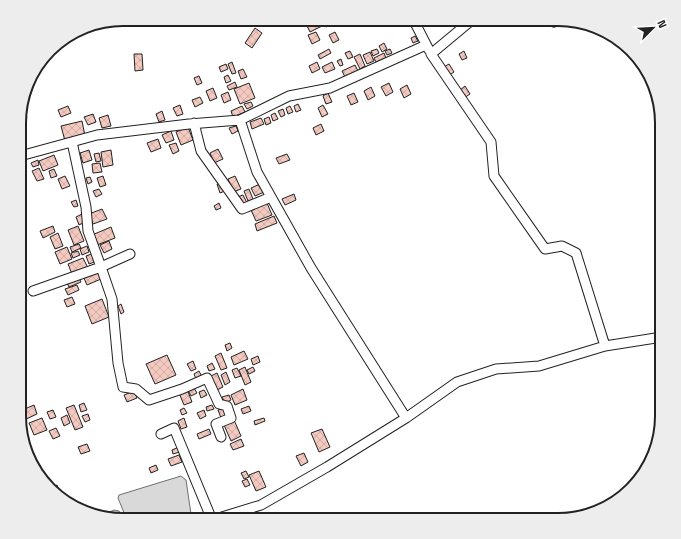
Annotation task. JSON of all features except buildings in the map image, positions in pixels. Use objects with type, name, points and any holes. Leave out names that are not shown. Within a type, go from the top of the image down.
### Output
[{"type":"street","points":[[416,26],[431,54],[491,142],[494,176],[545,249],[562,246],[576,253],[605,346]]},
{"type":"street","points":[[431,54],[465,26]]},
{"type":"street","points":[[26,154],[96,135],[194,123],[240,120],[289,96],[330,88],[426,45]]},
{"type":"street","points":[[240,120],[257,172],[311,268],[406,418]]},
{"type":"street","points":[[194,123],[200,151],[242,209],[271,197]]},
{"type":"street","points":[[72,142],[86,208],[88,230],[112,299],[118,363],[123,387],[136,389],[149,400],[182,389],[207,378],[219,404],[227,406],[231,418],[216,424],[221,437]]},
{"type":"street","points":[[33,291],[101,267],[130,254]]},
{"type":"street","points":[[235,513],[261,505],[327,468],[406,418],[457,382],[496,369],[539,366],[605,346],[655,338]]},
{"type":"street","points":[[161,434],[174,428],[209,513]]},
{"type":"shaded area","points":[[181,476],[186,480],[191,513],[124,513],[118,498],[119,495]]},
{"type":"shaded area","points":[[114,510],[119,511],[120,513],[117,513],[110,512]]}]
